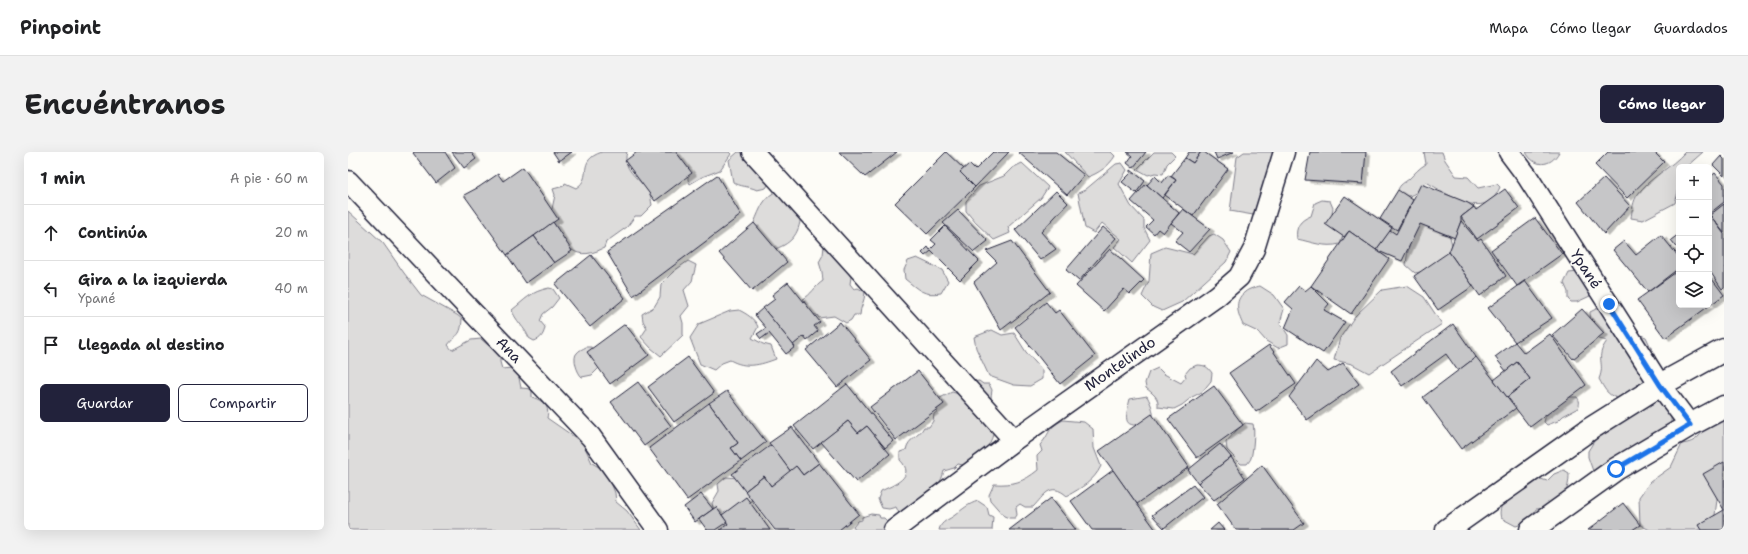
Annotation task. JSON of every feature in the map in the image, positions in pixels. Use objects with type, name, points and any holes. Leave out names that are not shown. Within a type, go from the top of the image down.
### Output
[{"type":"main road","points":[[1447,530],[1590,428],[1660,385],[1724,350]]},
{"type":"main road","points":[[1531,530],[1616,469],[1690,425],[1724,407]]},
{"type":"street","points":[[754,152],[1014,440]]},
{"type":"street","name":"Montelindo","points":[[894,530],[1014,440],[1217,296],[1239,277],[1254,249],[1284,152]]},
{"type":"street","name":"Ypané","points":[[1509,152],[1527,176],[1660,385],[1690,425]]},
{"type":"street","name":"Ana","points":[[348,180],[591,437],[658,530]]},
{"type":"shaded area","points":[[602,152],[627,152],[626,159],[629,170],[649,192],[652,205],[641,216],[635,216],[627,227],[606,242],[604,248],[592,253],[582,254],[574,251],[562,240],[548,212],[552,209],[555,195],[553,189],[564,186],[565,183],[576,188],[584,179],[589,160]]},
{"type":"shaded area","points":[[670,152],[729,152],[731,154],[720,170],[702,177],[690,184],[688,180],[688,169]]},
{"type":"shaded area","points":[[738,152],[755,152],[770,182],[766,188],[757,190],[733,182],[729,160]]},
{"type":"shaded area","points":[[1065,152],[1111,152],[1115,156],[1103,169],[1088,177]]},
{"type":"shaded area","points":[[1154,152],[1171,152],[1175,156],[1167,164],[1163,174],[1155,173],[1148,175],[1137,169]]},
{"type":"shaded area","points":[[1244,152],[1277,152],[1259,216],[1230,211],[1237,157]]},
{"type":"shaded area","points":[[1424,152],[1442,152],[1445,160],[1456,176],[1468,177],[1478,188],[1497,184],[1500,187],[1493,198],[1485,203],[1476,205],[1455,198],[1426,182],[1416,193],[1410,196],[1402,197],[1398,190],[1400,186],[1426,164]]},
{"type":"shaded area","points":[[1526,152],[1559,152],[1552,161],[1542,164],[1533,161]]},
{"type":"shaded area","points":[[1685,152],[1703,152],[1689,164],[1676,164],[1675,203],[1643,220],[1631,218],[1635,199],[1642,189]]},
{"type":"shaded area","points":[[1022,163],[1048,187],[1041,198],[1008,227],[1010,233],[994,240],[966,211],[966,201],[979,186],[1004,176],[1012,168]]},
{"type":"shaded area","points":[[1122,163],[1127,170],[1119,184],[1131,206],[1144,220],[1144,228],[1150,240],[1132,263],[1114,247],[1121,239],[1102,223],[1094,233],[1085,228],[1078,193],[1085,190],[1116,164]]},
{"type":"shaded area","points":[[780,190],[801,213],[799,226],[794,236],[787,244],[775,249],[754,223],[766,199],[770,195]]},
{"type":"shaded area","points":[[1322,200],[1330,201],[1333,208],[1332,214],[1345,230],[1340,244],[1324,245],[1297,239],[1299,224],[1311,216],[1315,203]]},
{"type":"shaded area","points":[[348,211],[383,243],[421,295],[462,319],[460,332],[448,345],[452,350],[471,340],[481,339],[488,345],[500,350],[500,362],[502,369],[512,368],[518,373],[521,388],[532,389],[532,397],[545,404],[548,414],[547,418],[583,443],[592,463],[607,472],[615,493],[616,502],[627,511],[641,530],[348,530]]},
{"type":"shaded area","points":[[1419,222],[1428,227],[1435,226],[1439,232],[1447,234],[1450,237],[1452,245],[1449,252],[1431,270],[1415,273],[1406,265],[1410,243]]},
{"type":"shaded area","points":[[1214,234],[1223,240],[1231,252],[1226,262],[1182,302],[1162,311],[1153,307],[1142,296],[1149,281],[1151,253],[1165,247],[1193,254],[1209,236]]},
{"type":"shaded area","points":[[834,240],[852,243],[853,251],[847,270],[851,277],[850,284],[854,289],[858,288],[865,292],[860,315],[854,315],[851,320],[846,323],[834,316],[819,318],[817,315],[811,314],[803,299],[823,281],[819,262],[823,255],[824,246]]},
{"type":"shaded area","points":[[917,258],[942,270],[948,281],[941,293],[925,293],[905,279],[904,270],[908,261]]},
{"type":"shaded area","points":[[688,261],[696,265],[692,281],[684,290],[689,306],[681,316],[683,323],[683,335],[661,356],[641,337],[647,328],[643,321],[642,314],[654,307],[660,297],[661,284],[674,271]]},
{"type":"shaded area","points":[[1578,272],[1590,292],[1590,296],[1577,302],[1571,302],[1568,299],[1568,292],[1564,283],[1569,273]]},
{"type":"shaded area","points":[[1260,286],[1274,295],[1284,309],[1280,323],[1288,335],[1288,344],[1278,348],[1266,341],[1258,332],[1243,325],[1240,316],[1238,303],[1241,296],[1248,290]]},
{"type":"shaded area","points":[[1407,286],[1424,297],[1442,324],[1369,373],[1352,364],[1334,360],[1340,338],[1355,316],[1382,290]]},
{"type":"shaded area","points":[[549,288],[553,289],[559,298],[552,307],[543,314],[540,321],[545,327],[544,332],[540,338],[534,341],[529,338],[512,310],[533,294]]},
{"type":"shaded area","points":[[1600,307],[1635,333],[1646,337],[1661,369],[1658,375],[1617,398],[1608,393],[1599,379],[1601,373],[1601,352],[1607,341],[1599,339],[1591,327],[1590,312]]},
{"type":"shaded area","points":[[739,310],[750,317],[758,327],[752,338],[763,344],[771,346],[776,359],[753,365],[736,363],[730,360],[722,363],[714,370],[700,364],[690,338],[699,324],[730,311]]},
{"type":"shaded area","points":[[992,330],[1002,335],[1014,333],[1026,352],[1042,370],[1042,379],[1030,386],[1014,385],[989,376],[976,348],[974,337]]},
{"type":"shaded area","points":[[586,347],[591,347],[599,353],[601,366],[592,375],[582,377],[577,369],[575,358],[580,350]]},
{"type":"shaded area","points":[[1197,365],[1206,367],[1212,373],[1211,381],[1202,392],[1174,409],[1158,407],[1158,401],[1146,388],[1145,383],[1149,372],[1158,368],[1164,374],[1181,383],[1186,377],[1185,374],[1190,368]]},
{"type":"shaded area","points":[[979,381],[983,384],[989,384],[992,390],[991,400],[994,428],[992,438],[980,459],[973,467],[958,464],[954,468],[944,471],[939,483],[925,493],[924,496],[903,515],[899,513],[896,507],[889,509],[882,508],[878,499],[881,491],[897,483],[905,476],[905,466],[900,460],[900,452],[906,450],[911,440],[924,427],[929,427],[933,421],[934,414],[938,411],[935,405],[936,400],[952,392],[959,394],[970,382]]},
{"type":"shaded area","points":[[1147,396],[1152,410],[1152,424],[1131,425],[1127,420],[1130,399]]},
{"type":"shaded area","points":[[1570,397],[1577,397],[1579,400],[1578,408],[1563,416],[1558,421],[1547,425],[1544,422],[1545,417],[1550,410]]},
{"type":"shaded area","points":[[1663,398],[1671,414],[1669,431],[1649,436],[1647,442],[1605,472],[1593,471],[1588,457],[1588,451],[1596,438],[1603,435],[1607,428],[1649,402]]},
{"type":"shaded area","points":[[1063,420],[1084,422],[1093,429],[1094,448],[1101,466],[1095,476],[1087,484],[1067,496],[1056,490],[1052,490],[1044,495],[1033,507],[1025,507],[1020,504],[1016,507],[1017,515],[1015,518],[1004,516],[990,500],[989,495],[994,484],[1018,482],[1038,470],[1037,456],[1042,451],[1040,445],[1051,429]]},
{"type":"shaded area","points":[[1724,420],[1724,487],[1718,492],[1715,515],[1709,530],[1650,530],[1640,525],[1639,497],[1650,482],[1671,467],[1682,444],[1691,442],[1698,438],[1707,423]]},
{"type":"shaded area","points":[[1245,423],[1253,424],[1253,446],[1251,459],[1247,464],[1241,464],[1227,450],[1226,442]]},
{"type":"shaded area","points":[[1564,470],[1569,473],[1569,480],[1567,489],[1562,498],[1554,499],[1548,506],[1542,509],[1536,509],[1528,522],[1516,526],[1501,518],[1500,510],[1504,502],[1510,496],[1526,489],[1538,478],[1547,481],[1554,474]]},
{"type":"shaded area","points":[[726,477],[739,478],[753,498],[745,511],[723,517],[714,512],[712,503],[719,491],[718,484]]},
{"type":"shaded area","points":[[978,501],[987,507],[989,515],[993,517],[992,530],[939,530],[946,521],[968,505]]},
{"type":"shaded area","points":[[871,514],[879,515],[880,518],[884,518],[887,521],[885,530],[855,530],[853,527],[858,521],[862,520],[862,517]]},
{"type":"building","points":[[445,152],[455,168],[436,183],[413,153]]},
{"type":"building","points":[[452,152],[471,152],[476,159],[464,168]]},
{"type":"building","points":[[553,152],[572,152],[559,161]]},
{"type":"building","points":[[637,152],[676,152],[692,173],[655,201],[625,161]]},
{"type":"building","points":[[839,152],[897,152],[865,177]]},
{"type":"building","points":[[946,152],[964,169],[960,172],[975,187],[927,234],[895,203]]},
{"type":"building","points":[[993,152],[1009,152],[975,187],[960,172],[969,164],[975,170]]},
{"type":"building","points":[[1018,152],[1056,152],[1084,175],[1067,195]]},
{"type":"building","points":[[1127,152],[1146,152],[1133,168],[1127,163],[1132,156]]},
{"type":"building","points":[[1189,152],[1201,152],[1193,163],[1185,158]]},
{"type":"building","points":[[1201,152],[1204,152],[1228,169],[1193,216],[1165,195],[1176,180],[1171,176],[1185,158],[1193,163]]},
{"type":"building","points":[[1214,152],[1234,152],[1217,159]]},
{"type":"building","points":[[1310,152],[1366,152],[1363,184],[1305,180]]},
{"type":"building","points":[[1608,152],[1654,152],[1664,162],[1627,198],[1595,165]]},
{"type":"building","points":[[1721,156],[1724,159],[1724,176],[1713,165]]},
{"type":"building","points":[[523,167],[558,219],[507,255],[464,195],[498,174],[503,181]]},
{"type":"building","points":[[1131,170],[1145,181],[1136,193],[1122,182],[1131,173]]},
{"type":"building","points":[[1715,173],[1724,184],[1724,202],[1712,212],[1712,200],[1712,176]]},
{"type":"building","points":[[717,175],[741,215],[633,296],[607,252]]},
{"type":"building","points":[[1168,175],[1176,180],[1162,198],[1147,185],[1155,176],[1162,183]]},
{"type":"building","points":[[1604,178],[1630,206],[1604,234],[1578,202]]},
{"type":"building","points":[[1146,184],[1179,213],[1163,233],[1158,229],[1154,234],[1146,227],[1153,220],[1131,201]]},
{"type":"building","points":[[1421,184],[1468,203],[1474,207],[1461,217],[1455,238],[1420,224],[1402,261],[1376,250],[1390,230],[1396,234]]},
{"type":"building","points":[[1505,189],[1519,208],[1477,239],[1461,217],[1474,207],[1476,210]]},
{"type":"building","points":[[1398,190],[1413,200],[1397,230],[1380,219]]},
{"type":"building","points":[[1056,191],[1068,203],[1041,232],[1056,249],[1040,260],[1015,230]]},
{"type":"building","points":[[1345,196],[1392,228],[1376,250],[1349,231],[1344,237],[1325,224]]},
{"type":"building","points":[[1724,204],[1724,233],[1712,218],[1712,213]]},
{"type":"building","points":[[1183,209],[1210,229],[1189,252],[1175,241],[1183,232],[1171,223]]},
{"type":"building","points":[[958,210],[988,241],[974,252],[943,223]]},
{"type":"building","points":[[1535,218],[1562,254],[1517,286],[1491,250]]},
{"type":"building","points":[[1712,218],[1724,234],[1724,287],[1722,289],[1712,274]]},
{"type":"building","points":[[1461,221],[1478,241],[1481,239],[1506,276],[1480,296],[1449,252]]},
{"type":"building","points":[[553,222],[572,251],[554,263],[534,236]]},
{"type":"building","points":[[754,223],[787,262],[752,291],[719,253]]},
{"type":"building","points":[[945,226],[979,261],[960,280],[931,251],[925,256],[922,253],[928,247],[930,250],[936,244],[931,240]]},
{"type":"building","points":[[1103,227],[1116,238],[1079,281],[1066,270]]},
{"type":"building","points":[[1349,231],[1389,259],[1351,314],[1311,286]]},
{"type":"building","points":[[1661,235],[1676,253],[1676,270],[1648,292],[1613,250],[1624,241],[1636,255]]},
{"type":"building","points":[[534,236],[554,263],[526,283],[507,255]]},
{"type":"building","points":[[1676,236],[1676,246],[1671,240]]},
{"type":"building","points":[[1012,241],[1050,292],[1001,330],[974,282],[997,262],[986,251]]},
{"type":"building","points":[[1110,249],[1144,280],[1130,294],[1124,289],[1104,311],[1076,286]]},
{"type":"building","points":[[1449,252],[1473,286],[1438,310],[1414,276]]},
{"type":"building","points":[[591,255],[625,298],[590,327],[555,284]]},
{"type":"building","points":[[1676,272],[1676,308],[1706,308],[1665,338],[1637,300]]},
{"type":"building","points":[[1712,279],[1724,295],[1712,304]]},
{"type":"building","points":[[1525,281],[1552,318],[1515,342],[1488,308]]},
{"type":"building","points":[[788,282],[820,322],[814,326],[818,331],[807,340],[804,336],[793,345],[763,308],[775,299],[772,295]]},
{"type":"building","points":[[1299,286],[1305,291],[1311,286],[1329,304],[1324,310],[1345,322],[1323,353],[1285,328],[1293,309],[1285,302]]},
{"type":"building","points":[[1046,302],[1055,313],[1059,310],[1095,356],[1060,384],[1015,327]]},
{"type":"building","points":[[763,308],[795,347],[786,354],[769,333],[761,339],[757,334],[766,328],[755,315]]},
{"type":"building","points":[[1582,309],[1604,333],[1573,359],[1552,335]]},
{"type":"building","points":[[840,322],[871,360],[837,387],[806,350]]},
{"type":"building","points":[[625,324],[649,355],[610,384],[587,352]]},
{"type":"building","points":[[1453,324],[1476,357],[1458,371],[1446,354],[1402,386],[1391,371]]},
{"type":"building","points":[[1550,334],[1586,385],[1530,427],[1507,397],[1530,379],[1517,362],[1506,371],[1495,357],[1515,342],[1524,353]]},
{"type":"building","points":[[1269,345],[1296,384],[1256,412],[1229,373]]},
{"type":"building","points":[[688,357],[714,393],[674,422],[648,387]]},
{"type":"building","points":[[1476,357],[1516,408],[1461,449],[1423,397]]},
{"type":"building","points":[[1316,361],[1328,372],[1343,363],[1359,384],[1307,420],[1289,397]]},
{"type":"building","points":[[1517,362],[1530,379],[1507,397],[1494,380]]},
{"type":"building","points":[[918,371],[944,404],[896,440],[870,407]]},
{"type":"building","points":[[638,382],[671,426],[644,446],[611,402]]},
{"type":"building","points":[[847,384],[893,441],[885,448],[867,426],[858,433],[848,421],[813,449],[794,426]]},
{"type":"building","points":[[1214,386],[1243,425],[1197,458],[1168,419]]},
{"type":"building","points":[[727,391],[766,442],[741,461],[731,448],[738,443],[709,403]]},
{"type":"building","points":[[709,403],[738,443],[731,448],[741,461],[687,500],[649,448]]},
{"type":"building","points":[[1152,414],[1189,467],[1137,504],[1099,451]]},
{"type":"building","points":[[848,421],[858,433],[867,426],[890,454],[856,482],[821,442]]},
{"type":"building","points":[[792,427],[819,463],[803,475],[796,466],[791,472],[769,443]]},
{"type":"building","points":[[1220,444],[1231,457],[1198,483],[1188,470]]},
{"type":"building","points":[[771,445],[791,472],[771,486],[764,476],[745,491],[732,474]]},
{"type":"building","points":[[1231,457],[1245,478],[1214,500],[1198,483]]},
{"type":"building","points":[[1724,462],[1724,510],[1703,474]]},
{"type":"building","points":[[819,463],[859,514],[839,530],[775,530],[745,491],[764,476],[771,486],[796,466],[803,475]]},
{"type":"building","points":[[1262,465],[1304,523],[1294,530],[1236,530],[1217,504]]},
{"type":"building","points":[[1113,470],[1156,530],[1092,530],[1071,501]]},
{"type":"building","points":[[1193,485],[1203,497],[1164,528],[1152,515]]},
{"type":"building","points":[[701,494],[713,509],[695,522],[684,507]]},
{"type":"building","points":[[746,497],[770,530],[720,530],[728,524],[722,515]]},
{"type":"building","points":[[1051,498],[1076,530],[1009,530]]},
{"type":"building","points":[[1623,503],[1640,525],[1632,530],[1588,530]]},
{"type":"building","points":[[716,507],[727,522],[715,530],[707,530],[699,519]]},
{"type":"building","points":[[1724,510],[1724,530],[1701,530],[1698,525]]},
{"type":"building","points":[[1218,523],[1224,530],[1210,530]]},
{"type":"route","points":[[1609,304],[1660,385],[1690,425],[1616,469]]}]
